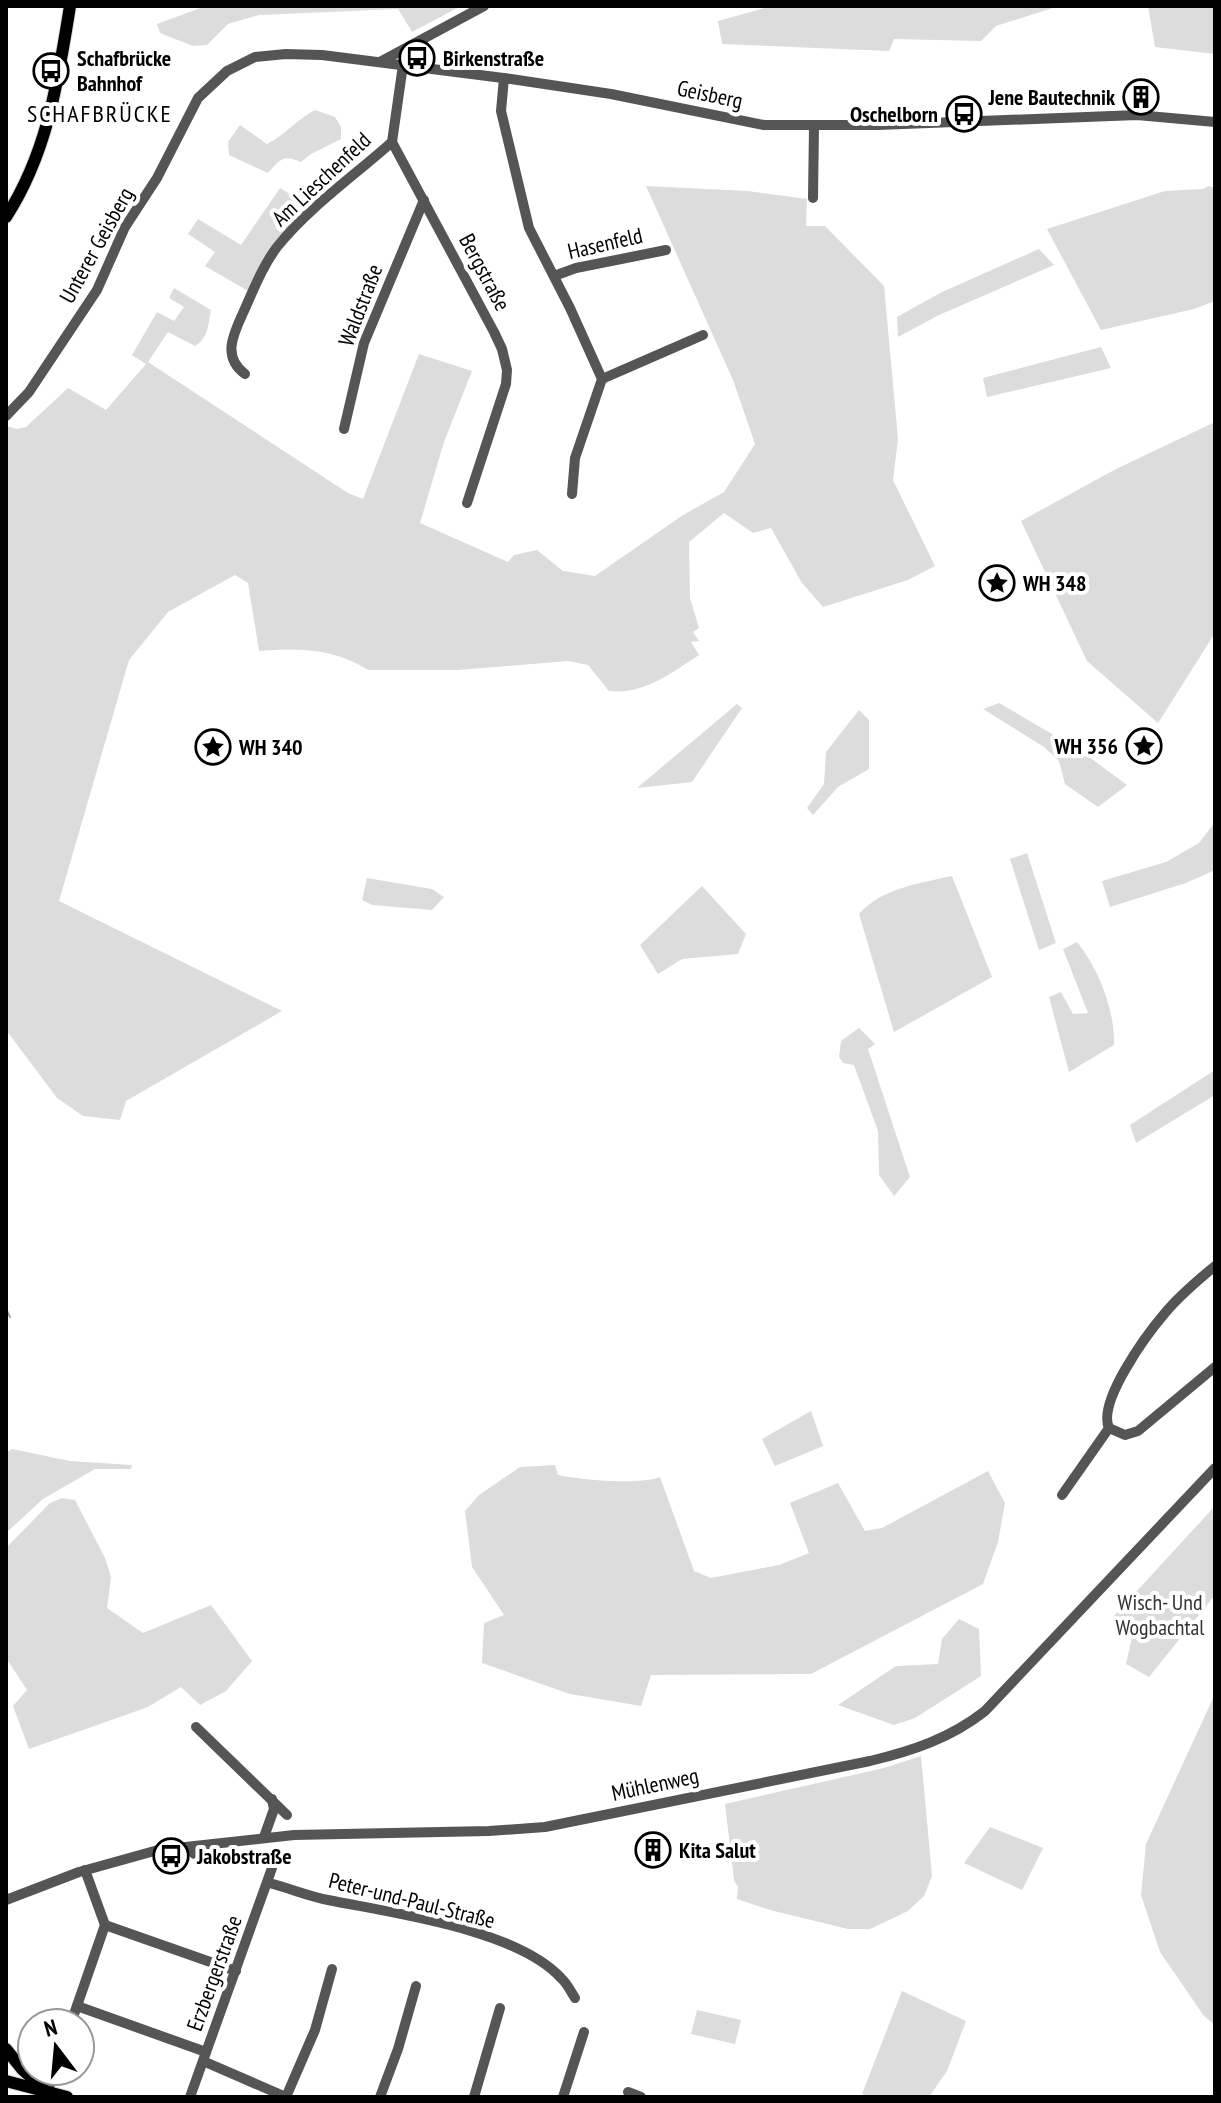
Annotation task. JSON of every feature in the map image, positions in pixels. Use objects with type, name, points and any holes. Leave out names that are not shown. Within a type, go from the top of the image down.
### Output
[{"type":"main road","points":[[6,217],[33,168],[54,104],[70,6]]},
{"type":"main road","points":[[6,2049],[31,2078],[48,2091]]},
{"type":"main road","points":[[6,2081],[67,2097]]},
{"type":"street","points":[[380,62],[484,6]]},
{"type":"street","name":"Geisberg","points":[[209,86],[236,66],[268,55],[322,55],[611,94],[764,125],[1137,115],[1215,122]]},
{"type":"street","points":[[392,142],[403,65]]},
{"type":"street","points":[[504,78],[501,111],[529,228],[602,379],[575,458],[572,494]]},
{"type":"street","name":"Unterer Geisberg","points":[[6,416],[29,392],[97,290],[125,227],[157,178],[190,112],[209,86]]},
{"type":"street","points":[[813,198],[814,126]]},
{"type":"street","name":"Bergstraße","points":[[392,142],[494,332],[507,370],[506,384],[467,503]]},
{"type":"street","name":"Am Lieschenfeld","points":[[245,374],[231,359],[230,348],[267,262],[305,216],[392,142]]},
{"type":"street","name":"Waldstraße","points":[[344,429],[364,343],[424,200]]},
{"type":"street","name":"Hasenfeld","points":[[554,276],[576,268],[666,250]]},
{"type":"street","points":[[602,379],[703,335]]},
{"type":"street","points":[[1215,1266],[1167,1311],[1141,1346],[1110,1403],[1106,1418],[1109,1428],[1125,1435],[1138,1431],[1215,1367]]},
{"type":"street","points":[[1062,1495],[1109,1428]]},
{"type":"street","name":"Mühlenweg","points":[[6,1900],[85,1870],[136,1855],[264,1837],[545,1827],[870,1761],[940,1739],[964,1727],[985,1711],[1215,1468]]},
{"type":"street","points":[[196,1727],[287,1815]]},
{"type":"street","points":[[264,1837],[274,1809],[272,1799]]},
{"type":"street","name":"Erzbergerstraße","points":[[190,2097],[269,1883],[272,1862],[256,1854],[198,1856],[193,1853],[193,1847]]},
{"type":"street","points":[[85,1870],[105,1925],[77,2006],[204,2056],[286,2097],[315,2030],[332,1969]]},
{"type":"street","name":"Peter-und-Paul-Straße","points":[[269,1883],[320,1899],[447,1924],[491,1938],[561,1977],[575,1998]]},
{"type":"street","points":[[105,1925],[236,1971]]},
{"type":"street","points":[[380,2097],[416,1986]]},
{"type":"street","points":[[474,2097],[500,2008]]},
{"type":"street","points":[[563,2097],[584,2032]]},
{"type":"street","points":[[48,2091],[49,2087]]},
{"type":"street","points":[[628,2092],[641,2097]]},
{"type":"green space","points":[[206,6],[461,6],[412,32],[398,9],[259,15],[228,24],[207,45],[193,46],[160,33],[157,24]]},
{"type":"green space","points":[[772,6],[1059,6],[996,26],[981,41],[894,39],[889,51],[722,44],[718,21]]},
{"type":"green space","points":[[1148,6],[1215,6],[1215,54],[1155,47]]},
{"type":"green space","points":[[315,110],[335,117],[341,127],[341,139],[301,162],[283,159],[268,173],[229,155],[228,142],[240,125],[267,144]]},
{"type":"green space","points":[[646,186],[748,191],[807,199],[806,226],[825,226],[884,286],[898,439],[893,480],[935,566],[908,580],[823,607],[802,583],[771,528],[753,533],[724,513],[689,542],[690,598],[699,628],[693,632],[699,641],[691,642],[699,655],[657,681],[622,691],[609,691],[588,665],[568,661],[458,670],[368,670],[342,657],[315,651],[259,651],[248,583],[235,575],[168,612],[129,660],[59,901],[282,1011],[126,1101],[120,1120],[83,1116],[57,1098],[6,1030],[6,426],[17,429],[26,427],[68,388],[106,410],[146,364],[132,355],[157,312],[174,321],[184,307],[169,298],[174,288],[211,310],[207,330],[195,346],[168,332],[148,362],[348,493],[363,499],[419,354],[472,371],[444,442],[420,523],[508,562],[514,555],[537,550],[563,571],[595,576],[683,515],[724,492],[755,444],[733,380]]},
{"type":"green space","points":[[280,188],[309,206],[275,246],[248,291],[205,266],[215,252],[188,234],[198,219],[241,245]]},
{"type":"green space","points":[[1215,188],[1215,301],[1194,309],[1101,330],[1047,229],[1165,191]]},
{"type":"green space","points":[[1039,249],[1054,265],[939,315],[898,337],[897,317],[940,293]]},
{"type":"green space","points":[[1101,347],[1111,368],[987,397],[983,378]]},
{"type":"green space","points":[[1215,422],[1215,633],[1158,723],[1087,661],[1021,521],[1116,469]]},
{"type":"green space","points":[[999,703],[1081,751],[1127,785],[1098,807],[1065,784],[1059,761],[1044,747],[983,709]]},
{"type":"green space","points":[[737,704],[742,708],[692,782],[637,788]]},
{"type":"green space","points":[[859,710],[869,720],[869,769],[838,787],[813,815],[807,808],[824,784],[826,752]]},
{"type":"green space","points":[[1215,822],[1215,870],[1186,883],[1110,907],[1102,881],[1166,862],[1199,843]]},
{"type":"green space","points":[[1027,853],[1056,943],[1039,950],[1010,859]]},
{"type":"green space","points":[[952,876],[992,977],[894,1032],[859,914],[890,892]]},
{"type":"green space","points":[[367,878],[432,889],[444,897],[432,910],[372,905],[362,900]]},
{"type":"green space","points":[[702,886],[746,934],[738,954],[682,959],[658,974],[640,945]]},
{"type":"green space","points":[[1077,942],[1104,991],[1112,1018],[1114,1045],[1069,1072],[1049,997],[1061,992],[1073,1014],[1088,1013],[1063,949]]},
{"type":"green space","points":[[859,1028],[875,1044],[868,1049],[910,1177],[894,1196],[879,1175],[878,1131],[854,1065],[843,1063],[839,1057],[841,1041]]},
{"type":"green space","points":[[1215,1070],[1215,1095],[1136,1143],[1130,1125]]},
{"type":"green space","points":[[811,1411],[823,1446],[775,1466],[762,1439]]},
{"type":"green space","points":[[12,1449],[70,1461],[132,1465],[131,1469],[95,1469],[43,1499],[6,1533],[6,1453]]},
{"type":"green space","points":[[555,1465],[558,1475],[580,1479],[625,1481],[660,1477],[694,1571],[711,1578],[779,1565],[809,1553],[790,1503],[838,1483],[865,1531],[882,1528],[988,1471],[1005,1503],[998,1542],[983,1584],[811,1674],[651,1675],[641,1706],[570,1694],[482,1663],[484,1623],[504,1615],[472,1567],[465,1511],[479,1495],[520,1467]]},
{"type":"green space","points":[[62,1498],[75,1500],[105,1558],[111,1577],[107,1608],[143,1633],[211,1605],[252,1661],[226,1691],[200,1705],[181,1687],[148,1707],[29,1749],[13,1706],[27,1690],[6,1658],[6,1548],[50,1503]]},
{"type":"green space","name":"Wisch- Und Wogbachtal","points":[[1215,1506],[1215,1595],[1149,1677],[1126,1664],[1133,1633],[1113,1617]]},
{"type":"green space","points":[[959,1619],[979,1629],[981,1676],[915,1718],[894,1725],[838,1705],[896,1666],[938,1664],[942,1639]]},
{"type":"green space","name":"Wisch- Und Wogbachtal","points":[[1215,1694],[1215,2025],[1204,2016],[1160,1952],[1141,1895],[1146,1844]]},
{"type":"green space","points":[[921,1756],[932,1876],[924,1896],[908,1911],[870,1929],[848,1929],[737,1899],[738,1887],[734,1880],[725,1804],[884,1768]]},
{"type":"green space","points":[[990,1827],[1043,1848],[1022,1890],[964,1863]]},
{"type":"green space","points":[[902,1991],[966,2021],[947,2071],[929,2097],[867,2097],[862,2094]]},
{"type":"green space","points":[[697,2010],[741,2020],[735,2044],[691,2034]]},
{"type":"waterway","points":[[6,1309],[10,1317]]},
{"type":"place","name":"Birkenstraße","points":[[417,58]]},
{"type":"place","name":"Schafbrücke Bahnhof","points":[[51,71]]},
{"type":"place","name":"Jene Bautechnik","points":[[1141,97]]},
{"type":"place","name":"Oschelborn","points":[[964,114]]},
{"type":"place","name":"WH 348","points":[[997,583]]},
{"type":"place","name":"WH 356","points":[[1144,746]]},
{"type":"place","name":"WH 340","points":[[213,747]]},
{"type":"place","name":"Kita Salut","points":[[653,1850]]},
{"type":"place","name":"Jakobstraße","points":[[171,1856]]},
{"type":"district","name":"SCHAFBRÜCKE","points":[[100,113]]}]
